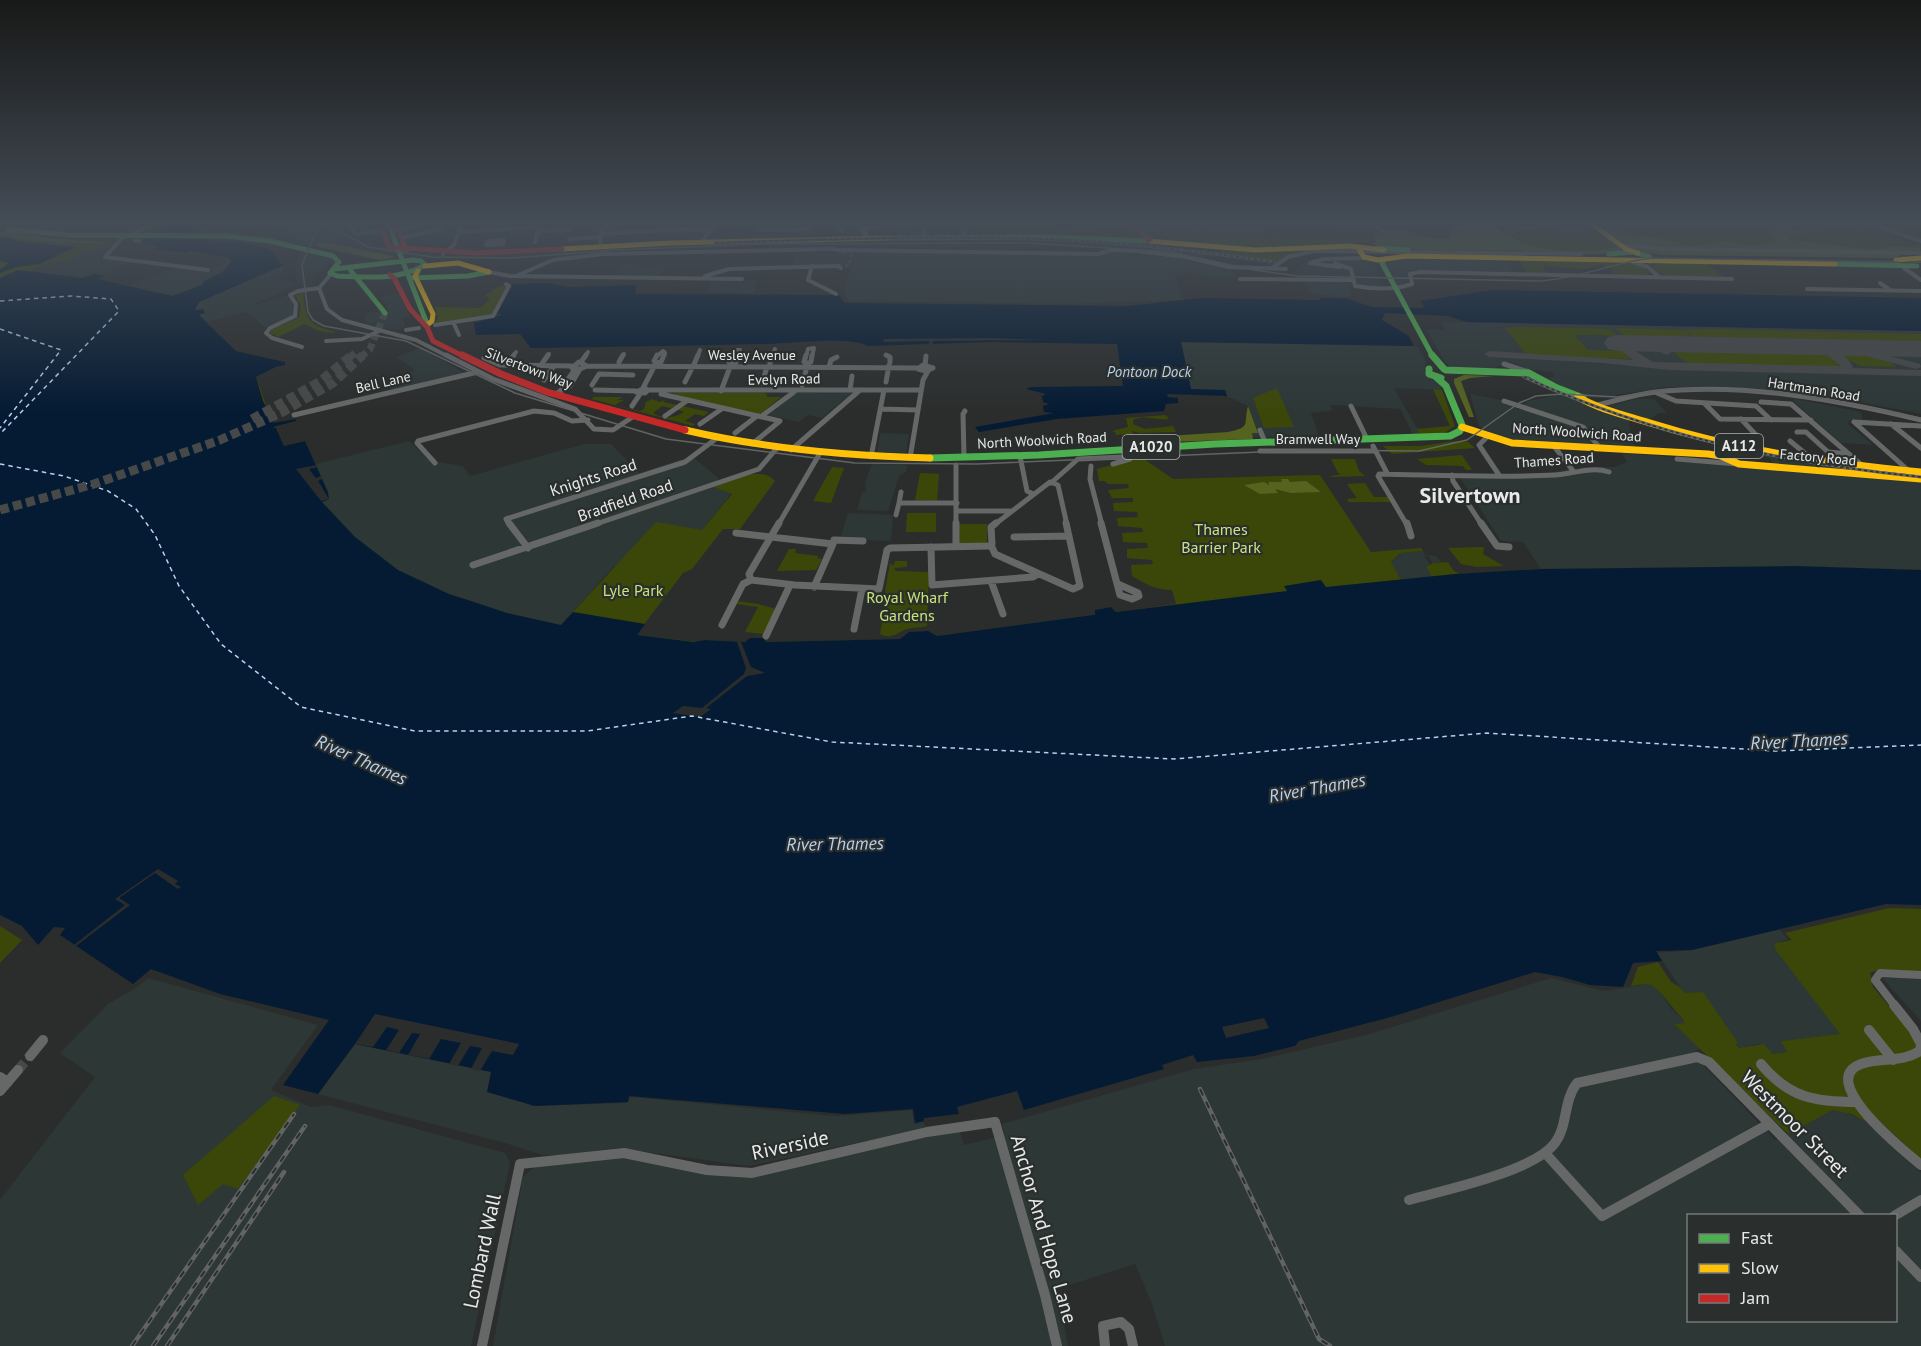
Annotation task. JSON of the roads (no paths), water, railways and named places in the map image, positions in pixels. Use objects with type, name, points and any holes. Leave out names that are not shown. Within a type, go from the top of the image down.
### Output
[{"type":"main road","points":[[348,286],[382,313],[381,303],[362,286]]},
{"type":"main road","name":"Silvertown Way","points":[[396,286],[410,309],[427,326]]},
{"type":"main road","name":"Silvertown Way","points":[[412,286],[436,343],[526,385],[558,392],[634,416]]},
{"type":"main road","points":[[421,286],[433,314],[432,321],[427,326]]},
{"type":"main road","points":[[1391,286],[1427,351],[1447,375],[1462,427]]},
{"type":"main road","points":[[1427,351],[1430,363],[1428,370]]},
{"type":"main road","points":[[1428,370],[1447,375]]},
{"type":"main road","points":[[1428,370],[1436,377],[1447,375]]},
{"type":"main road","name":"A112","points":[[1447,375],[1465,372],[1537,371],[1545,374],[1539,377],[1550,385],[1597,405],[1692,435],[1812,459],[1921,472]]},
{"type":"main road","name":"North Woolwich Road","points":[[634,416],[717,438],[791,450],[871,457],[1081,455],[1262,446],[1373,447],[1447,436],[1457,433],[1462,427],[1512,443],[1715,455],[1739,464]]},
{"type":"main road","name":"Factory Road","points":[[1739,464],[1921,479]]},
{"type":"street","points":[[302,347],[272,338],[266,333],[270,328],[295,316],[296,304],[290,295],[321,286]]},
{"type":"street","points":[[406,330],[493,316],[509,286]]},
{"type":"street","points":[[820,286],[836,294]]},
{"type":"street","points":[[1355,286],[1405,288],[1409,286]]},
{"type":"street","points":[[1884,286],[1890,290]]},
{"type":"street","points":[[319,288],[325,304],[335,316],[354,325],[406,336],[479,372],[574,409],[588,420],[594,429],[606,431],[618,428],[634,416]]},
{"type":"street","points":[[1807,289],[1921,291]]},
{"type":"street","points":[[454,324],[459,335]]},
{"type":"street","points":[[326,341],[362,339],[379,331]]},
{"type":"street","points":[[762,383],[775,348]]},
{"type":"street","points":[[685,382],[700,350]]},
{"type":"street","points":[[506,365],[516,352]]},
{"type":"street","points":[[558,392],[588,352]]},
{"type":"street","points":[[541,365],[549,354]]},
{"type":"street","points":[[624,354],[616,368],[599,374],[594,388],[643,391],[780,421],[752,444]]},
{"type":"street","points":[[886,355],[890,357],[886,382]]},
{"type":"street","points":[[486,356],[484,358],[496,364],[506,365],[576,368],[587,366]]},
{"type":"street","points":[[910,458],[921,390],[921,372],[926,356]]},
{"type":"street","points":[[829,367],[831,360],[837,357]]},
{"type":"street","points":[[581,362],[587,366]]},
{"type":"street","name":"Wesley Avenue","points":[[587,366],[616,368],[694,364],[829,367],[889,365],[921,372]]},
{"type":"street","points":[[1504,364],[1529,372]]},
{"type":"street","points":[[632,406],[643,391],[655,365]]},
{"type":"street","points":[[721,392],[731,365]]},
{"type":"street","points":[[802,385],[807,365]]},
{"type":"street","points":[[925,365],[930,370]]},
{"type":"street","points":[[544,381],[554,366]]},
{"type":"street","points":[[616,368],[633,375]]},
{"type":"street","points":[[921,372],[941,368]]},
{"type":"street","name":"Bell Lane","points":[[294,415],[479,372]]},
{"type":"street","points":[[850,390],[852,376]]},
{"type":"street","points":[[735,433],[797,390]]},
{"type":"street","points":[[791,450],[860,390]]},
{"type":"street","points":[[871,457],[884,390]]},
{"type":"street","name":"Evelyn Road","points":[[643,391],[921,390]]},
{"type":"street","points":[[668,391],[673,397]]},
{"type":"street","name":"Hartmann Road","points":[[1662,396],[1669,391],[1793,395],[1920,419]]},
{"type":"street","points":[[1597,405],[1644,395],[1662,396],[1676,401],[1756,406],[1771,420]]},
{"type":"street","points":[[665,416],[688,400]]},
{"type":"street","points":[[1761,402],[1791,404],[1864,467]]},
{"type":"street","points":[[1704,403],[1720,419],[1810,420]]},
{"type":"street","points":[[1507,404],[1531,405],[1583,427],[1599,447]]},
{"type":"street","points":[[1351,406],[1387,473],[1378,475],[1406,520],[1411,536]]},
{"type":"street","points":[[699,424],[723,408]]},
{"type":"street","points":[[881,409],[918,410]]},
{"type":"street","points":[[435,462],[418,441],[534,411],[554,413],[572,421],[588,420]]},
{"type":"street","points":[[964,457],[963,414],[965,411]]},
{"type":"street","points":[[1740,419],[1758,436]]},
{"type":"street","points":[[1909,471],[1853,423],[1921,426]]},
{"type":"street","points":[[1891,424],[1921,448]]},
{"type":"street","points":[[1260,430],[1262,446]]},
{"type":"street","points":[[1797,432],[1806,432],[1826,450]]},
{"type":"street","name":"Thames Road","points":[[1489,435],[1479,445],[1499,476]]},
{"type":"street","name":"Knights Road","points":[[528,548],[506,519],[685,462],[717,438]]},
{"type":"street","points":[[1790,441],[1812,459]]},
{"type":"street","points":[[1553,445],[1574,472]]},
{"type":"street","name":"Bramwell Way","points":[[1262,446],[1373,447]]},
{"type":"street","name":"Bradfield Road","points":[[473,565],[762,467],[777,448]]},
{"type":"street","points":[[1818,450],[1849,454]]},
{"type":"street","points":[[751,580],[749,574],[820,453]]},
{"type":"street","points":[[1050,482],[1058,485],[1081,584],[1076,590],[995,554],[991,545],[991,527],[1010,511],[1033,494],[1050,482],[1069,469],[1081,455],[1146,456],[1113,464]]},
{"type":"street","points":[[1081,455],[1094,466],[1090,479],[1118,584]]},
{"type":"street","points":[[1020,456],[1027,491],[1033,494]]},
{"type":"street","name":"Factory Road","points":[[1677,459],[1739,464]]},
{"type":"street","points":[[956,465],[956,545]]},
{"type":"street","name":"Thames Road","points":[[1387,473],[1546,476],[1601,468],[1609,472]]},
{"type":"street","points":[[1452,475],[1453,481],[1497,546],[1509,547]]},
{"type":"street","points":[[896,515],[901,492]]},
{"type":"street","points":[[899,503],[957,503]]},
{"type":"street","points":[[957,511],[1010,511]]},
{"type":"street","points":[[736,533],[834,542],[863,541]]},
{"type":"street","points":[[1014,538],[1069,536]]},
{"type":"street","points":[[814,586],[834,542]]},
{"type":"street","points":[[722,625],[743,584],[751,580],[790,585],[880,588],[887,550],[890,548],[991,545]]},
{"type":"street","points":[[932,547],[932,585],[1033,577],[1038,574]]},
{"type":"street","points":[[991,581],[1003,614]]},
{"type":"street","points":[[766,636],[790,585]]},
{"type":"street","points":[[854,629],[862,589]]},
{"type":"street","points":[[1921,975],[1880,973],[1875,980],[1913,1029],[1921,1045],[1917,1055],[1861,1064],[1851,1070],[1848,1084],[1858,1104],[1921,1165]]},
{"type":"street","points":[[1869,1030],[1893,1060]]},
{"type":"street","points":[[30,1056],[43,1040]]},
{"type":"street","name":"Westmoor Street","points":[[1546,1154],[1555,1143],[1567,1099],[1577,1083],[1686,1059],[1703,1058],[1859,1214]]},
{"type":"street","points":[[1761,1064],[1775,1081],[1800,1096],[1822,1102],[1858,1104]]},
{"type":"street","points":[[0,1091],[4,1080],[18,1070]]},
{"type":"street","name":"Riverside","points":[[520,1164],[624,1153],[707,1170],[752,1173],[927,1132],[995,1122]]},
{"type":"street","name":"Anchor And Hope Lane","points":[[995,1122],[1045,1294],[1057,1346]]},
{"type":"street","points":[[1409,1200],[1474,1181],[1546,1154],[1602,1216],[1769,1124]]},
{"type":"street","name":"Lombard Wall","points":[[482,1346],[520,1164]]},
{"type":"street","points":[[1896,1214],[1921,1200]]},
{"type":"street","points":[[1897,1252],[1921,1277]]},
{"type":"street","points":[[1105,1346],[1103,1326],[1121,1322],[1130,1329],[1133,1346]]},
{"type":"water","name":"River Thames","points":[[0,286],[128,286],[172,296],[200,286],[236,286],[199,302],[195,310],[203,309],[205,313],[199,315],[236,351],[285,362],[285,365],[256,377],[263,401],[274,422],[272,423],[296,419],[296,421],[273,427],[276,428],[284,446],[305,441],[328,492],[329,499],[322,502],[355,537],[398,570],[449,594],[507,613],[561,625],[573,612],[645,624],[637,635],[694,642],[705,640],[745,642],[750,638],[763,638],[766,642],[900,639],[909,632],[928,631],[937,636],[1095,615],[1095,610],[1111,607],[1116,612],[1287,591],[1284,586],[1321,580],[1326,587],[1455,574],[1541,569],[1796,566],[1921,570],[1921,905],[1886,904],[1692,950],[1656,951],[1662,961],[1633,963],[1623,987],[1590,985],[1535,972],[1391,1017],[1299,1041],[1295,1046],[1254,1056],[1197,1062],[1193,1055],[1162,1065],[1164,1069],[1024,1110],[1017,1091],[957,1107],[959,1114],[924,1118],[924,1121],[915,1123],[913,1109],[845,1114],[629,1096],[628,1102],[535,1106],[487,1092],[491,1072],[355,1044],[318,1094],[283,1085],[329,1020],[220,994],[151,969],[133,984],[60,935],[65,928],[54,927],[38,945],[22,926],[0,915]]},
{"type":"water","name":"Pontoon Dock","points":[[512,286],[636,286],[635,294],[839,295],[845,303],[1127,306],[1201,298],[1320,300],[1320,298],[1346,298],[1371,307],[1421,308],[1424,307],[1420,301],[1492,290],[1921,298],[1921,331],[1467,322],[1447,316],[1385,313],[1382,320],[1409,336],[1414,346],[1181,342],[1191,389],[1225,390],[1227,396],[1167,394],[1168,397],[1178,398],[1178,403],[1166,404],[1164,411],[1057,419],[979,432],[975,427],[1054,413],[1044,412],[1043,406],[1049,404],[1043,402],[1042,396],[1046,394],[1026,389],[1031,387],[1123,386],[1117,344],[991,342],[868,346],[848,341],[835,341],[531,348],[520,334],[476,335],[474,323],[502,315],[497,314]]},
{"type":"tunnel","points":[[361,357],[370,349],[385,313]]},
{"type":"tunnel","points":[[350,357],[355,353]]},
{"type":"tunnel","points":[[252,419],[319,382],[352,355]]},
{"type":"tunnel","points":[[0,510],[94,484],[220,440],[281,413],[333,383],[363,355]]},
{"type":"tunnel","points":[[18,1070],[30,1056]]},
{"type":"tram line","points":[[305,286],[308,312],[313,320],[324,326],[406,341],[515,393],[666,439],[855,463],[977,464],[1305,450],[1419,451],[1467,440],[1519,403],[1536,396],[1562,394],[1617,397],[1669,389],[1792,393],[1921,418]]},
{"type":"railway","points":[[1524,377],[1573,398],[1669,431],[1767,454],[1868,471],[1921,477]]},
{"type":"railway","points":[[1200,1089],[1319,1339],[1330,1346]]},
{"type":"railway","points":[[132,1346],[294,1114]]},
{"type":"railway","points":[[153,1346],[305,1126]]},
{"type":"railway","points":[[167,1346],[284,1172]]},
{"type":"district","name":"Silvertown","points":[[1470,495]]},
{"type":"park label","name":"Thames Barrier Park","points":[[1221,538]]},
{"type":"park label","name":"Lyle Park","points":[[633,590]]},
{"type":"park label","name":"Royal Wharf Gardens","points":[[907,606]]}]
